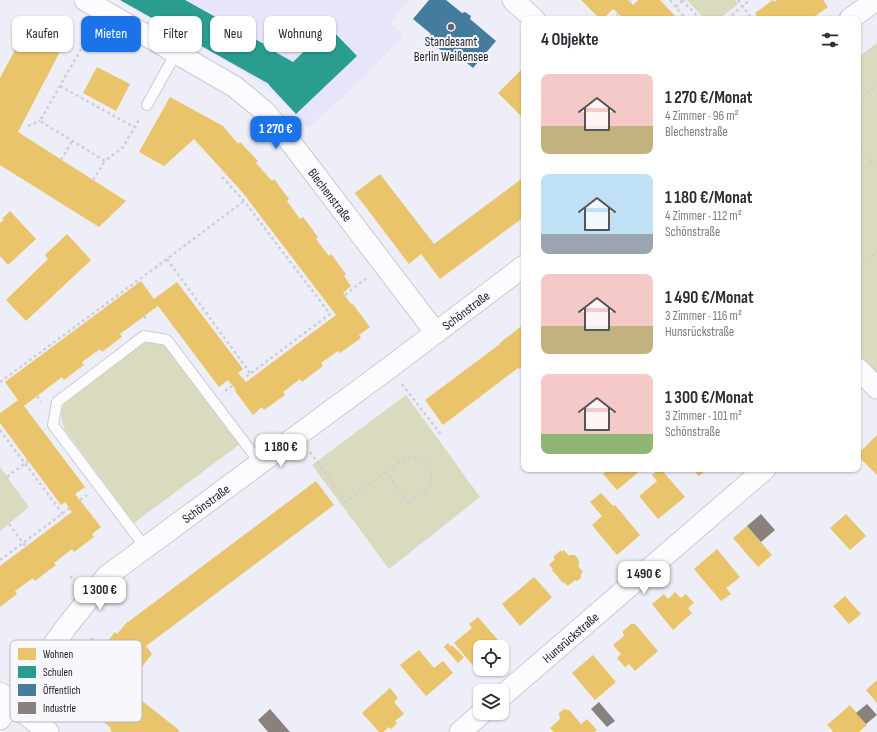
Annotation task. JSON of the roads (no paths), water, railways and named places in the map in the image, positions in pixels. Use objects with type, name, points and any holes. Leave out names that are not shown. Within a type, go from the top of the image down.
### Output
[{"type":"street","name":"Blechenstraße","points":[[85,0],[235,87],[263,110],[285,135],[436,333]]},
{"type":"street","points":[[513,0],[531,16]]},
{"type":"street","points":[[854,16],[876,0]]},
{"type":"street","name":"Schönstraße","points":[[56,640],[106,576],[389,368],[521,268]]},
{"type":"street","name":"Hunsrückstraße","points":[[509,690],[762,472]]},
{"type":"street","points":[[460,732],[474,720]]},
{"type":"street","points":[[32,722],[48,732]]},
{"type":"lane","points":[[147,105],[176,53]]},
{"type":"lane","points":[[145,547],[53,425],[57,402],[144,336],[168,340],[260,463]]},
{"type":"place","name":"Standesamt Berlin Weißensee","points":[[451,27]]}]
